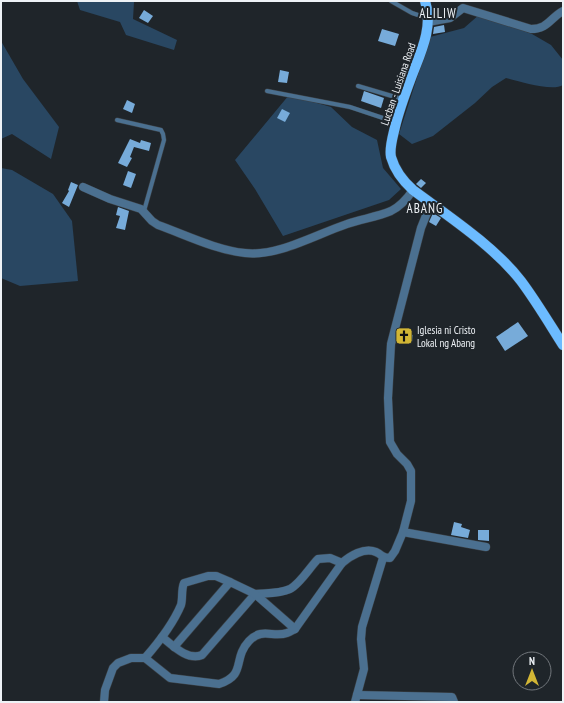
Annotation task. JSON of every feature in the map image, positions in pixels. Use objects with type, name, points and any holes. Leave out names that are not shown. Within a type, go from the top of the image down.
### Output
[{"type":"main road","name":"Lucban - Luisiana Road","points":[[425,1],[428,20],[426,39],[403,99],[392,137],[391,156],[396,170],[413,190],[475,237],[501,259],[520,280],[563,345]]},
{"type":"street","points":[[428,20],[450,18],[465,4],[531,30],[546,26],[552,19],[563,11]]},
{"type":"street","points":[[83,187],[110,199],[141,209],[158,225],[221,248],[246,254],[262,254],[282,249],[347,224],[391,210],[402,204],[413,190]]},
{"type":"street","points":[[104,702],[109,677],[113,668],[118,663],[131,658],[145,658],[170,678],[219,684],[232,678],[235,674],[240,654],[249,640],[259,633],[287,633],[295,628],[342,563],[350,556],[362,551],[375,551],[383,558],[390,558],[404,532],[410,501],[411,471],[407,464],[397,454],[390,442],[388,398],[391,344],[421,228],[431,203]]},
{"type":"street","points":[[404,532],[486,546]]},
{"type":"street","points":[[162,638],[190,656],[196,657],[202,655],[255,594],[276,593],[289,589],[294,586],[318,559],[330,558],[342,563]]},
{"type":"street","points":[[383,558],[362,627],[361,639],[364,669],[356,698],[388,699],[452,696],[454,702]]},
{"type":"street","points":[[145,658],[162,638],[181,604],[182,586],[184,583],[208,576],[216,576],[255,594],[295,628]]},
{"type":"street","points":[[174,647],[230,582]]},
{"type":"lane","points":[[391,1],[428,20]]},
{"type":"lane","points":[[358,86],[403,99]]},
{"type":"lane","points":[[268,91],[350,107],[396,122]]},
{"type":"lane","points":[[118,120],[161,130],[164,134],[159,160],[144,212]]},
{"type":"shaded area","points":[[77,1],[134,2],[133,19],[177,40],[174,50],[126,35],[120,22],[80,10]]},
{"type":"shaded area","points":[[480,14],[532,34],[551,45],[563,60],[563,85],[558,87],[544,87],[506,78],[492,87],[475,103],[433,136],[412,144],[399,134],[430,37],[464,28]]},
{"type":"shaded area","points":[[1,41],[23,79],[59,127],[51,159],[12,134],[1,139]]},
{"type":"shaded area","points":[[289,95],[331,107],[352,127],[377,140],[383,168],[401,189],[389,200],[283,236],[255,189],[235,160]]},
{"type":"shaded area","points":[[1,168],[12,170],[53,194],[72,221],[78,281],[20,286],[1,278]]},
{"type":"building","points":[[144,10],[153,16],[148,23],[139,18]]},
{"type":"building","points":[[444,25],[445,32],[433,34],[434,27]]},
{"type":"building","points":[[382,29],[399,34],[395,46],[378,41]]},
{"type":"building","points":[[280,70],[289,72],[287,83],[278,82]]},
{"type":"building","points":[[364,91],[384,98],[381,108],[361,101]]},
{"type":"building","points":[[127,100],[135,104],[132,113],[123,109]]},
{"type":"building","points":[[282,109],[290,113],[285,122],[277,118]]},
{"type":"building","points":[[130,139],[140,143],[141,140],[151,143],[149,151],[134,147],[130,157],[132,158],[127,167],[118,163]]},
{"type":"building","points":[[128,171],[136,174],[131,188],[123,185]]},
{"type":"building","points":[[421,179],[426,183],[421,188],[416,184]]},
{"type":"building","points":[[71,182],[78,185],[69,207],[62,203],[69,191]]},
{"type":"building","points":[[118,207],[129,211],[125,230],[116,228],[120,216],[116,215]]},
{"type":"building","points":[[433,213],[441,218],[436,226],[429,222]]},
{"type":"building","points":[[518,322],[528,336],[505,351],[496,337]]},
{"type":"building","name":"Iglesia ni Cristo Lokal ng Abang","points":[[400,332],[413,335],[412,342],[398,338]]},
{"type":"building","points":[[454,522],[462,524],[461,527],[470,530],[468,538],[451,535]]},
{"type":"building","points":[[478,530],[489,530],[489,541],[478,540]]},
{"type":"place","name":"Iglesia ni Cristo Lokal ng Abang","points":[[404,336]]},
{"type":"district","name":"ALILIW","points":[[438,13]]},
{"type":"district","name":"ABANG","points":[[425,208]]}]
